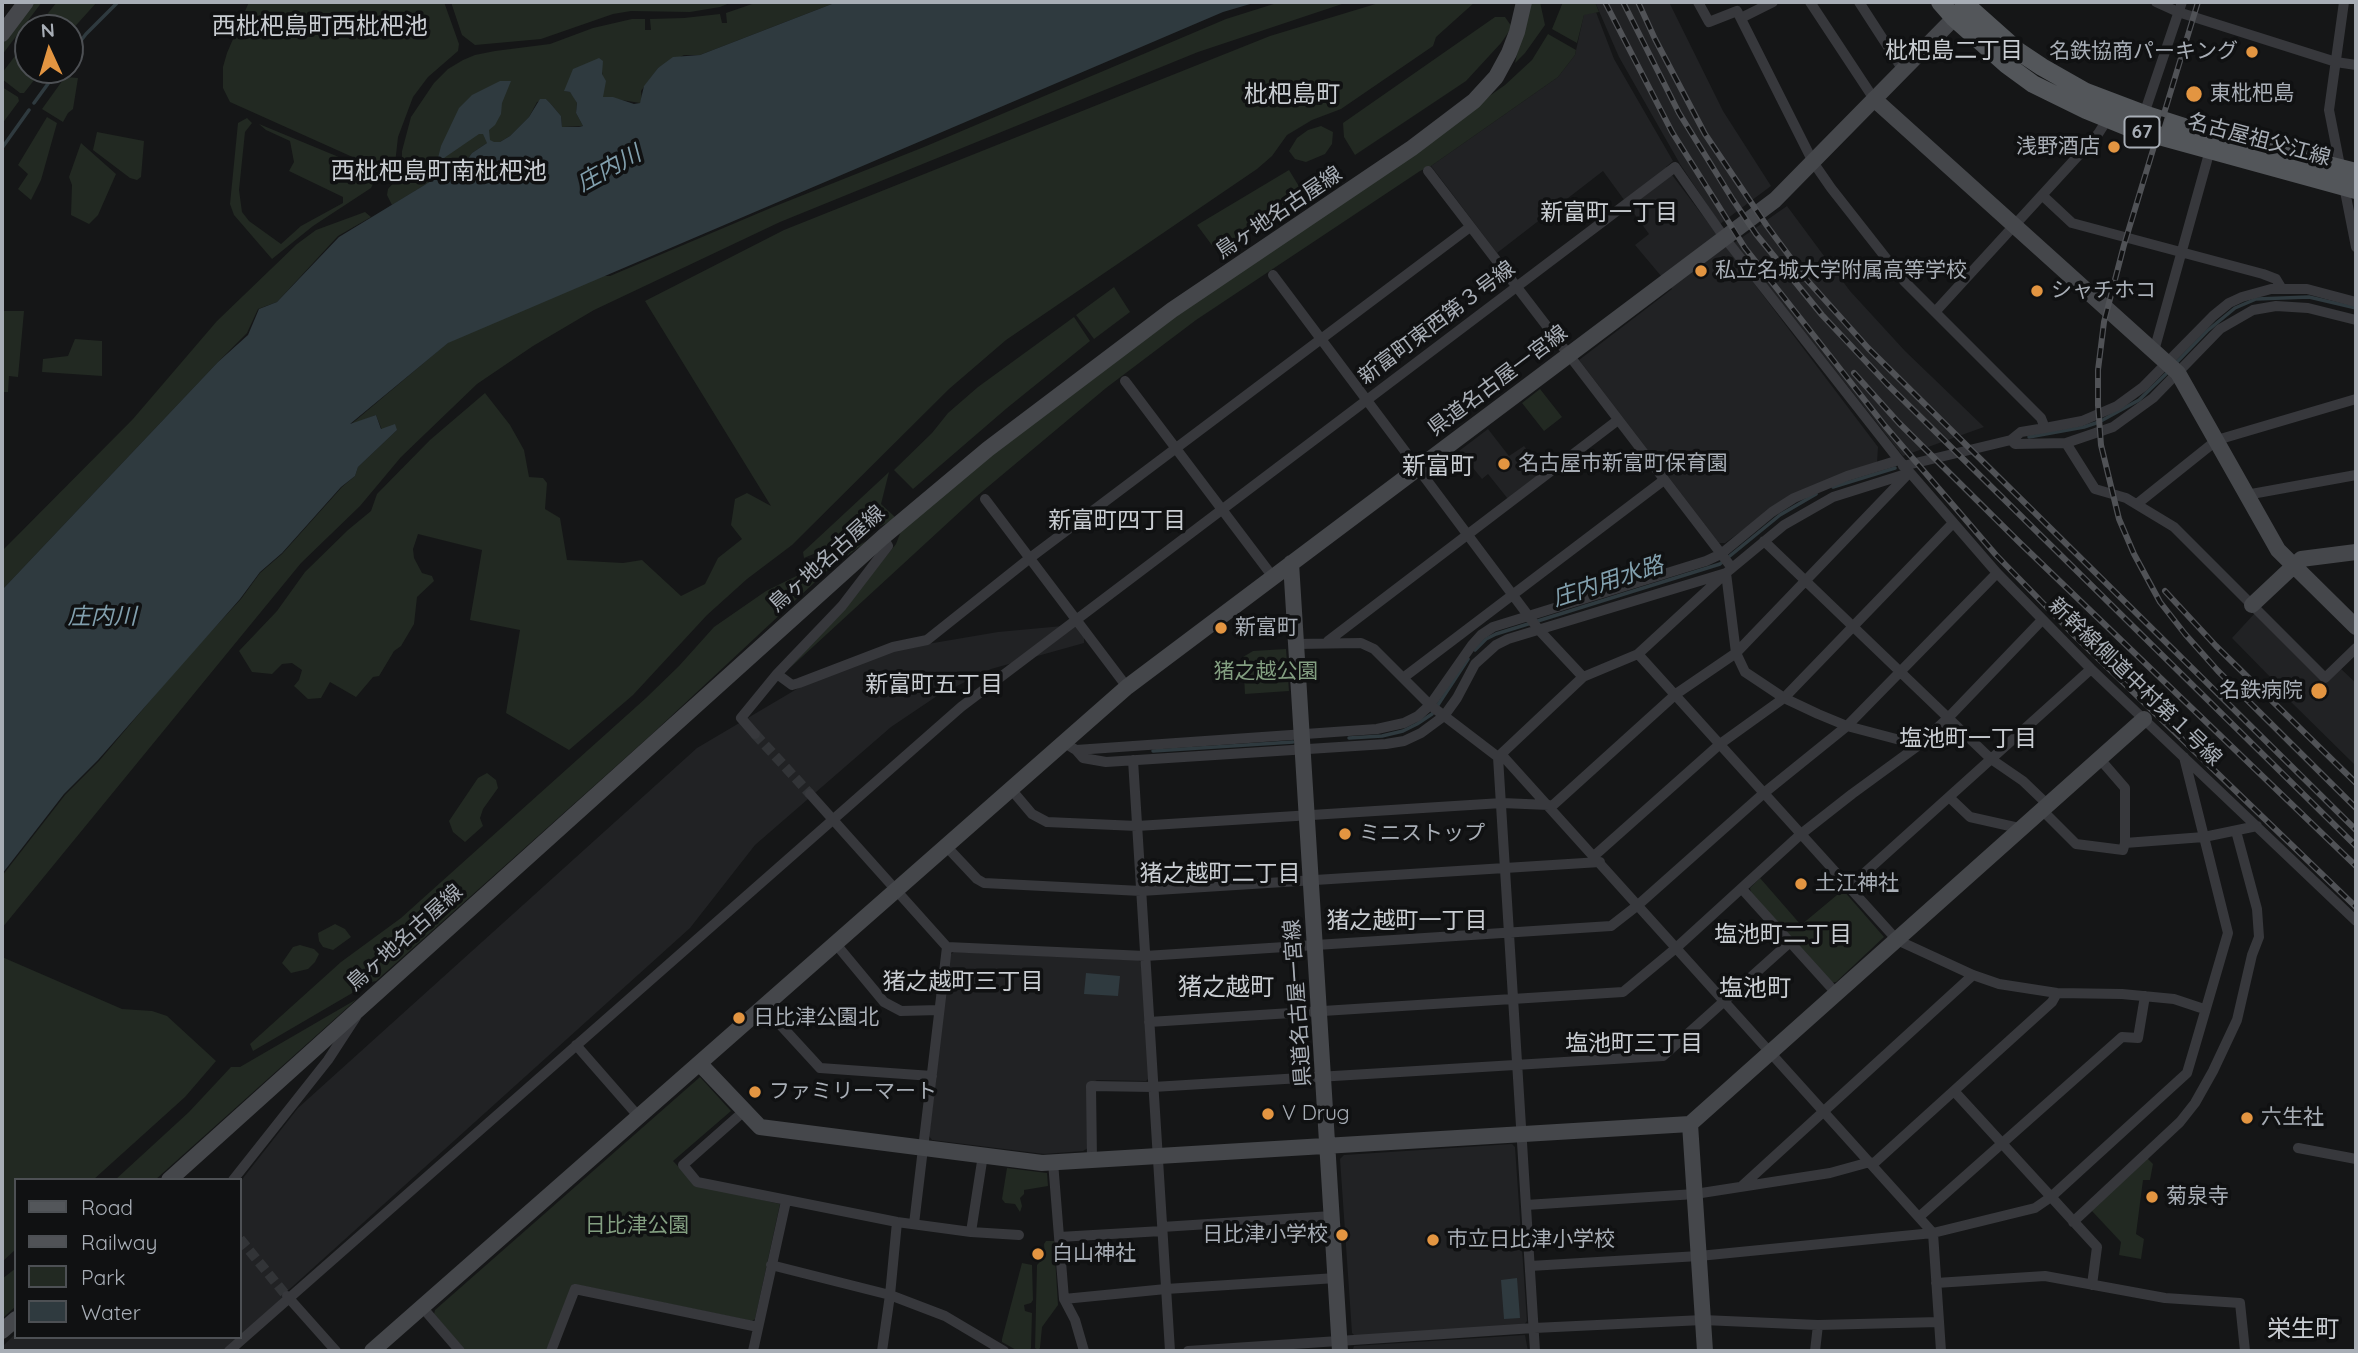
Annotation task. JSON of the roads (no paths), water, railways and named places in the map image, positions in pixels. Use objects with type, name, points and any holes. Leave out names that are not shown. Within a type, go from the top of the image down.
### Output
[{"type":"main road","name":"名古屋祖父江線","points":[[1940,2],[1964,7],[2018,51],[2086,92],[2144,114],[2349,179]]},
{"type":"main road","name":"名古屋祖父江線","points":[[1964,7],[2007,65],[2034,84],[2107,120],[2210,150],[2349,179]]},
{"type":"street","points":[[2,34],[26,2]]},
{"type":"street","name":"鳥ヶ地名古屋線","points":[[171,1178],[883,537],[988,449],[1172,310],[1412,148],[1474,101],[1496,77],[1509,53],[1524,2]]},
{"type":"street","points":[[1698,2],[1709,22],[1737,11],[1813,162],[1904,281],[2041,418],[2045,428]]},
{"type":"street","points":[[1741,18],[1773,2]]},
{"type":"street","points":[[1810,2],[1874,99],[2172,368],[2217,440],[2278,550],[2356,627]]},
{"type":"street","points":[[1859,2],[1903,70]]},
{"type":"street","points":[[2156,2],[2180,7],[2336,62],[2356,65]]},
{"type":"street","points":[[2344,2],[2329,110],[2349,179],[2356,247]]},
{"type":"street","name":"県道名古屋一宮線","points":[[1340,1346],[1291,563],[1775,200],[1964,7]]},
{"type":"street","points":[[2144,114],[2180,7]]},
{"type":"street","points":[[1935,312],[2098,134],[2107,120]]},
{"type":"street","points":[[2154,351],[2210,150]]},
{"type":"street","name":"新幹線側道中村第１号線","points":[[1675,167],[1724,237],[1904,467],[1997,573],[2091,669],[2356,921]]},
{"type":"street","name":"新富町東西第３号線","points":[[229,1351],[961,707],[1675,167]]},
{"type":"street","points":[[1428,171],[1726,563],[1736,653],[1745,672],[1784,698],[1847,726],[1919,745]]},
{"type":"street","points":[[2042,195],[2072,223],[2276,279],[2283,289]]},
{"type":"street","points":[[777,674],[792,685],[893,646],[927,640],[1175,447],[1470,227]]},
{"type":"street","points":[[1273,275],[1539,629],[1583,677]]},
{"type":"street","points":[[2011,440],[2015,444],[2066,443],[2101,432],[2128,418],[2153,398],[2172,368],[2229,303],[2258,292],[2283,289],[2307,289],[2356,302]]},
{"type":"street","points":[[1499,755],[1583,677],[1638,654],[1772,512],[1794,498],[1847,476],[1904,467],[2011,440],[2021,432],[2082,421],[2107,413],[2172,368],[2220,329],[2253,310],[2276,306],[2308,308],[2356,320]]},
{"type":"street","points":[[1125,381],[1273,576]]},
{"type":"street","points":[[2137,504],[2217,440],[2356,399]]},
{"type":"street","points":[[1328,642],[1618,420]]},
{"type":"street","points":[[2066,443],[2095,489],[2137,504],[2174,527],[2325,678],[2356,648]]},
{"type":"street","points":[[1069,746],[1083,758],[1106,762],[1303,742],[1389,727],[1437,710],[1457,698],[1475,664],[1484,654],[1508,639],[1726,563],[1833,497],[1904,467]]},
{"type":"street","points":[[1010,788],[1032,814],[1046,822],[1137,826],[1502,803],[1550,806],[1675,694],[1736,653],[1807,580],[1904,467]]},
{"type":"street","points":[[2246,495],[2356,475]]},
{"type":"street","points":[[1403,678],[1664,480]]},
{"type":"street","points":[[985,499],[1127,687]]},
{"type":"street","points":[[945,845],[984,883],[1141,891],[1506,868],[1597,859],[1720,744],[1784,698],[1954,523]]},
{"type":"street","points":[[755,734],[741,718],[777,674],[842,606],[888,546],[883,537]]},
{"type":"street","points":[[1764,541],[1991,759],[2022,781],[2076,844],[2123,849],[2125,788],[2099,758]]},
{"type":"street","points":[[2252,605],[2301,558],[2356,552]]},
{"type":"street","points":[[1069,746],[1303,742],[1386,744],[1404,741],[1422,733],[1437,710],[1461,659],[1481,635],[1493,627],[1706,561],[1726,563]]},
{"type":"street","points":[[372,1351],[1010,788],[1069,746],[1127,687],[1291,563]]},
{"type":"street","points":[[810,794],[947,947],[1145,956],[1611,926],[1764,793],[1847,726],[1997,573]]},
{"type":"street","points":[[1149,1022],[1623,992],[1676,948],[1801,834],[1919,745],[2042,620]]},
{"type":"street","points":[[1296,644],[1328,642],[1361,643],[1368,646],[1385,658],[1437,710],[1499,755],[1550,806],[1933,1233],[1941,1351]]},
{"type":"street","points":[[1638,654],[1897,940],[1999,984],[2057,993],[2174,999],[2204,1009]]},
{"type":"street","points":[[1849,887],[2091,669]]},
{"type":"street","points":[[700,1063],[743,1112],[756,1125],[765,1129],[1053,1162],[1690,1124],[2144,719]]},
{"type":"street","points":[[1499,755],[1535,1351]]},
{"type":"street","points":[[1530,1266],[1699,1256],[1933,1233],[2035,1208],[2051,1197],[2186,1073],[2228,933],[2184,756]]},
{"type":"street","points":[[1133,760],[1170,1351]]},
{"type":"street","points":[[1949,797],[1970,817],[2020,828]]},
{"type":"street","points":[[2125,843],[2204,837],[2257,826]]},
{"type":"street","points":[[2073,1223],[2180,1122],[2195,1103],[2213,1071],[2237,1020],[2252,955],[2259,937],[2257,909],[2236,831]]},
{"type":"street","points":[[1742,889],[1836,993]]},
{"type":"street","points":[[835,943],[884,1002],[901,1011],[939,1010]]},
{"type":"street","points":[[1093,1160],[1091,1086],[1153,1087],[1663,1056],[1789,943]]},
{"type":"street","points":[[914,1224],[947,947]]},
{"type":"street","points":[[1742,1186],[1973,975]]},
{"type":"street","points":[[1526,1205],[1695,1194],[1871,1164],[2052,1002],[2057,993]]},
{"type":"street","points":[[1919,1217],[2122,1037],[2138,1038],[2145,996]]},
{"type":"street","points":[[235,1178],[328,1060],[370,997]]},
{"type":"street","points":[[764,1007],[820,1068],[932,1076]]},
{"type":"street","points":[[576,1045],[639,1117]]},
{"type":"street","points":[[1954,1091],[2097,1247],[2092,1285]]},
{"type":"street","points":[[743,1112],[683,1165],[697,1182],[897,1222],[971,1232],[1019,1235]]},
{"type":"street","points":[[1690,1124],[1705,1351]]},
{"type":"street","points":[[2298,1148],[2356,1159]]},
{"type":"street","points":[[971,1232],[983,1155]]},
{"type":"street","points":[[1053,1162],[1064,1299],[1075,1320],[1084,1351]]},
{"type":"street","points":[[753,1351],[786,1201]]},
{"type":"street","points":[[1059,1237],[1332,1216]]},
{"type":"street","points":[[882,1351],[897,1222]]},
{"type":"street","points":[[771,1265],[890,1295],[945,1316],[1004,1351]]},
{"type":"street","points":[[1936,1283],[2045,1276],[2165,1298],[2239,1303],[2245,1351]]},
{"type":"street","points":[[1064,1299],[1166,1289],[1336,1278]]},
{"type":"street","points":[[553,1351],[575,1289],[758,1327]]},
{"type":"street","points":[[288,1297],[336,1351]]},
{"type":"street","points":[[422,1307],[460,1351]]},
{"type":"street","points":[[1188,1351],[1340,1346],[1534,1328],[1703,1320],[1818,1325],[1939,1322]]},
{"type":"street","points":[[1815,1351],[1818,1325]]},
{"type":"water","name":"庄内川","points":[[837,2],[1257,2],[1223,12],[448,343],[350,424],[376,415],[381,429],[395,424],[397,430],[358,467],[355,476],[341,487],[282,553],[260,572],[240,599],[98,760],[64,794],[2,874],[2,590],[218,362],[248,335],[259,309],[277,302],[339,237],[436,178],[459,171],[472,153],[487,143],[483,134],[479,134],[444,158],[441,164],[437,162],[441,146],[459,108],[472,95],[500,81],[511,81],[502,103],[501,114],[489,130],[490,140],[494,142],[500,142],[510,136],[529,117],[540,99],[546,99],[561,116],[562,127],[583,126],[576,113],[577,103],[570,92],[564,91],[573,69],[599,58],[603,61],[602,74],[606,81],[603,97],[640,103],[644,86],[658,68],[673,57],[700,55]]},
{"type":"water","points":[[1086,973],[1120,976],[1118,996],[1084,994]]},
{"type":"water","points":[[1517,1278],[1520,1318],[1504,1319],[1501,1280]]},
{"type":"waterway","points":[[84,37],[118,2]]},
{"type":"waterway","points":[[34,103],[48,84]]},
{"type":"waterway","points":[[2,148],[29,110]]},
{"type":"waterway","points":[[2174,365],[2207,331],[2235,308],[2256,299],[2309,297],[2356,308]]},
{"type":"waterway","points":[[2029,437],[2099,422],[2139,400],[2169,371]]},
{"type":"waterway","name":"庄内用水路","points":[[1833,487],[1895,468]]},
{"type":"waterway","name":"庄内用水路","points":[[1475,650],[1496,634],[1720,564],[1780,515],[1816,494]]},
{"type":"waterway","name":"庄内用水路","points":[[1349,738],[1382,736],[1417,724],[1432,714],[1468,659]]},
{"type":"waterway","name":"庄内用水路","points":[[1153,751],[1293,742]]},
{"type":"tunnel","points":[[755,734],[810,794]]},
{"type":"tunnel","points":[[242,1241],[285,1294]]},
{"type":"railway","points":[[1605,2],[1672,132],[1745,248],[1885,426],[1996,555],[2072,633],[2356,907]]},
{"type":"railway","points":[[1623,2],[1679,113],[1733,200],[1756,234],[1822,315],[1887,384],[2356,846]]},
{"type":"railway","points":[[1638,2],[1705,134],[1807,280],[1868,348],[2356,830]]},
{"type":"railway","points":[[2198,2],[2124,245],[2104,322],[2098,370],[2101,445],[2119,519],[2160,602],[2218,671],[2356,808]]},
{"type":"railway","points":[[1854,373],[1899,423],[2019,542],[2356,866]]},
{"type":"railway","points":[[2165,591],[2216,646],[2356,783]]},
{"type":"place","name":"名鉄協商パーキング","points":[[2252,52]]},
{"type":"place","name":"東枇杷島","points":[[2194,94]]},
{"type":"place","name":"浅野酒店","points":[[2114,147]]},
{"type":"place","name":"私立名城大学附属高等学校","points":[[1701,271]]},
{"type":"place","name":"シャチホコ","points":[[2037,291]]},
{"type":"place","name":"名古屋市新富町保育園","points":[[1504,464]]},
{"type":"place","name":"新富町","points":[[1221,628]]},
{"type":"place","name":"名鉄病院","points":[[2319,691]]},
{"type":"place","name":"ミニストップ","points":[[1345,834]]},
{"type":"place","name":"土江神社","points":[[1801,884]]},
{"type":"place","name":"日比津公園北","points":[[739,1018]]},
{"type":"place","name":"ファミリーマート","points":[[755,1092]]},
{"type":"place","name":"V Drug","points":[[1268,1114]]},
{"type":"place","name":"六生社","points":[[2247,1118]]},
{"type":"place","name":"菊泉寺","points":[[2152,1197]]},
{"type":"place","name":"日比津小学校","points":[[1342,1235]]},
{"type":"place","name":"市立日比津小学校","points":[[1433,1240]]},
{"type":"place","name":"白山神社","points":[[1038,1254]]},
{"type":"district","name":"西枇杷島町西枇杷池","points":[[320,27]]},
{"type":"district","name":"枇杷島二丁目","points":[[1954,51]]},
{"type":"district","name":"枇杷島町","points":[[1292,95]]},
{"type":"district","name":"西枇杷島町南枇杷池","points":[[439,172]]},
{"type":"district","name":"新富町一丁目","points":[[1609,213]]},
{"type":"district","name":"新富町","points":[[1438,467]]},
{"type":"district","name":"新富町四丁目","points":[[1117,521]]},
{"type":"district","name":"新富町五丁目","points":[[934,685]]},
{"type":"district","name":"塩池町一丁目","points":[[1968,739]]},
{"type":"district","name":"猪之越町二丁目","points":[[1220,874]]},
{"type":"district","name":"猪之越町一丁目","points":[[1407,921]]},
{"type":"district","name":"塩池町二丁目","points":[[1783,935]]},
{"type":"district","name":"猪之越町三丁目","points":[[963,982]]},
{"type":"district","name":"猪之越町","points":[[1226,988]]},
{"type":"district","name":"塩池町","points":[[1755,989]]},
{"type":"district","name":"塩池町三丁目","points":[[1634,1044]]},
{"type":"district","name":"栄生町","points":[[2303,1330]]},
{"type":"park label","name":"猪之越公園","points":[[1266,672]]},
{"type":"park label","name":"日比津公園","points":[[637,1226]]}]
